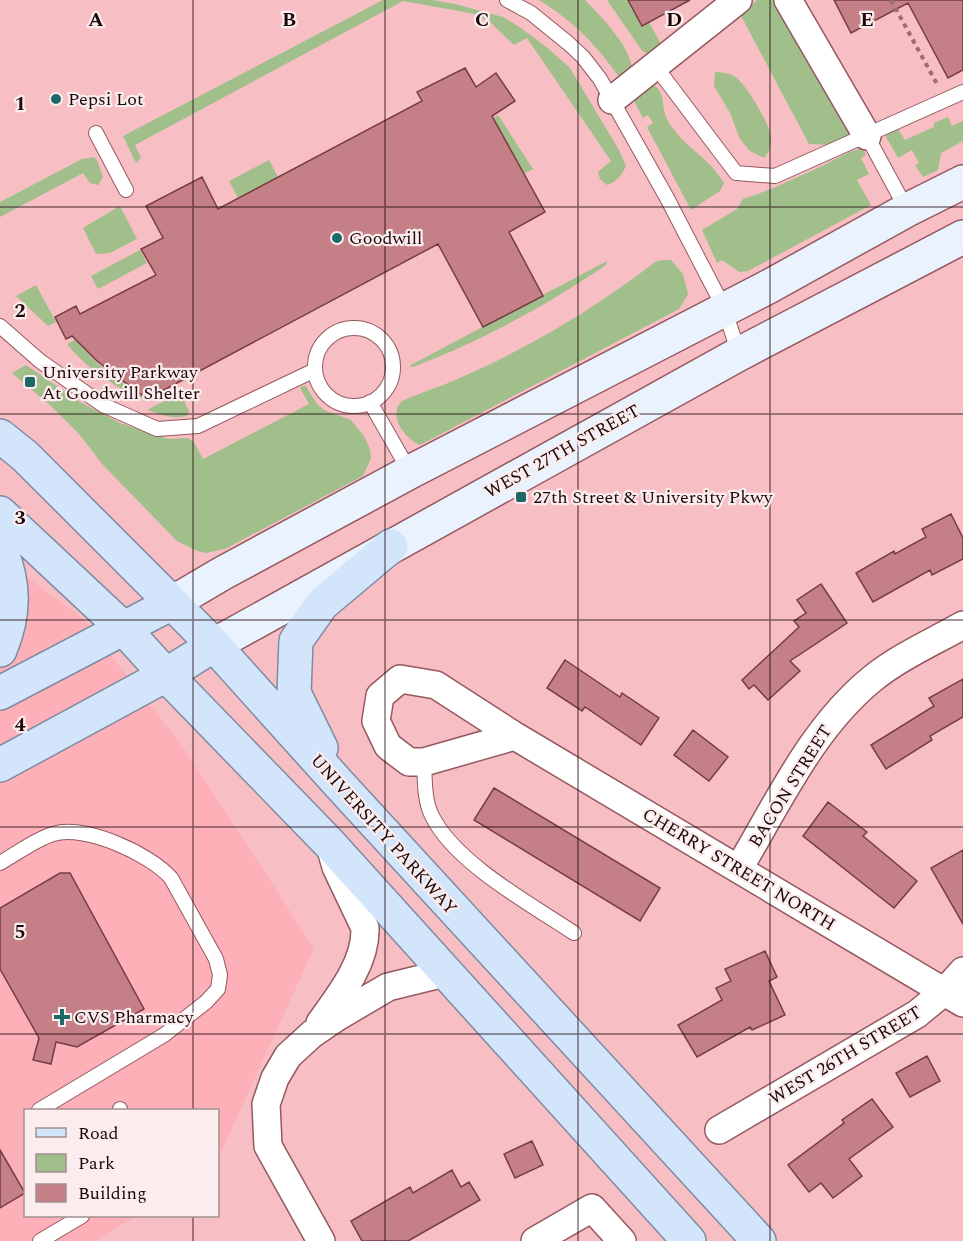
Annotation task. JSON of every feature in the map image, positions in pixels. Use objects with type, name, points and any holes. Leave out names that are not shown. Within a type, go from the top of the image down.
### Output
[{"type":"main road","name":"UNIVERSITY PARKWAY","points":[[0,436],[25,456],[214,645],[759,1241]]},
{"type":"main road","points":[[0,513],[124,630],[329,843],[689,1241]]},
{"type":"main road","points":[[339,784],[294,693],[296,641],[322,604],[391,546]]},
{"type":"main road","points":[[0,548],[9,569],[12,591],[7,628],[0,650]]},
{"type":"main road","points":[[0,693],[172,603]]},
{"type":"main road","name":"WEST 27TH STREET","points":[[0,765],[166,675],[214,645]]},
{"type":"street","points":[[612,100],[738,0]]},
{"type":"street","points":[[788,0],[867,136]]},
{"type":"street","points":[[172,603],[410,472],[723,308],[768,287],[907,210],[963,183]]},
{"type":"street","name":"WEST 27TH STREET","points":[[214,645],[738,354],[963,237]]},
{"type":"street","name":"BACON STREET","points":[[739,868],[803,761],[827,725],[849,700],[874,677],[901,659],[963,625]]},
{"type":"street","name":"CHERRY STREET NORTH","points":[[424,762],[409,762],[388,746],[376,721],[380,696],[400,679],[436,685],[515,736],[954,997]]},
{"type":"street","points":[[424,762],[515,736]]},
{"type":"street","points":[[312,1034],[350,978],[364,950],[366,939],[365,928],[336,867],[329,843]]},
{"type":"street","name":"WEST 26TH STREET","points":[[719,1130],[917,1014],[954,997],[963,971]]},
{"type":"street","points":[[321,1241],[268,1146],[266,1104],[275,1078],[288,1056],[312,1034],[388,987],[445,973]]},
{"type":"street","points":[[535,1241],[592,1208],[622,1241]]},
{"type":"lane","points":[[507,0],[531,13],[576,50],[600,79],[667,198],[723,308],[738,354]]},
{"type":"lane","points":[[656,67],[736,173],[775,177],[963,92]]},
{"type":"lane","points":[[96,133],[126,190]]},
{"type":"lane","points":[[867,136],[907,210]]},
{"type":"lane","points":[[0,326],[40,361],[103,405],[157,429],[198,426],[315,370]]},
{"type":"lane","points":[[352,328],[365,329],[376,335],[386,345],[391,357],[392,370],[389,383],[381,394],[370,402],[358,405],[346,405],[324,393],[315,370],[316,358],[321,346],[329,337],[352,328]]},
{"type":"lane","points":[[370,402],[410,472]]},
{"type":"lane","points":[[424,762],[427,802],[443,832],[481,871],[574,933]]},
{"type":"lane","points":[[0,863],[52,834],[66,832],[106,840],[148,857],[171,878],[216,959],[220,975],[218,989],[206,1002],[164,1035],[41,1109]]},
{"type":"lane","points":[[40,1241],[79,1217]]},
{"type":"path","points":[[891,0],[946,100]]},
{"type":"shaded area","points":[[0,557],[81,617],[184,748],[314,948],[219,1157],[219,1109],[24,1109],[24,1217],[135,1217],[94,1241],[0,1241]]},
{"type":"green space","points":[[383,0],[433,0],[455,4],[503,17],[521,28],[570,68],[619,150],[626,166],[621,175],[607,185],[600,179],[598,172],[611,161],[527,38],[514,45],[489,21],[475,14],[403,1],[135,145],[141,158],[136,163],[123,136]]},
{"type":"green space","points":[[539,0],[585,0],[622,44],[628,54],[632,73],[622,81],[585,36],[564,17]]},
{"type":"green space","points":[[607,0],[628,0],[642,26],[649,22],[663,48],[650,54],[643,52]]},
{"type":"green space","points":[[757,0],[774,0],[853,132],[832,145],[809,144],[740,14]]},
{"type":"green space","points":[[715,72],[729,74],[739,80],[761,113],[771,139],[770,148],[764,158],[750,151],[740,139],[730,113],[714,86]]},
{"type":"green space","points":[[652,84],[660,91],[666,116],[674,130],[711,166],[724,183],[720,191],[691,210],[647,127],[653,123],[648,115],[643,118],[633,99]]},
{"type":"green space","points":[[498,115],[533,169],[524,174],[493,118]]},
{"type":"green space","points":[[948,117],[952,126],[963,121],[963,141],[941,153],[938,170],[923,177],[915,165],[919,163],[912,150],[898,158],[885,135],[898,129],[905,140],[934,127],[934,123]]},
{"type":"green space","points":[[862,148],[866,155],[861,158],[869,174],[857,180],[871,205],[748,271],[739,272],[722,260],[717,263],[702,230],[737,209],[743,199],[781,185]]},
{"type":"green space","points":[[94,157],[103,177],[98,185],[90,183],[83,173],[0,217],[0,202],[82,159]]},
{"type":"green space","points":[[269,160],[278,177],[238,198],[229,181]]},
{"type":"green space","points":[[120,206],[137,239],[110,253],[96,254],[83,228]]},
{"type":"green space","points":[[140,250],[147,263],[98,289],[91,276]]},
{"type":"green space","points":[[671,260],[683,274],[688,294],[679,309],[420,445],[409,438],[400,426],[396,413],[402,401],[513,353],[586,311],[655,262]]},
{"type":"green space","points":[[607,261],[606,265],[583,280],[512,322],[439,357],[413,367],[409,366]]},
{"type":"green space","points":[[36,285],[56,322],[48,326],[16,296]]},
{"type":"green space","points":[[75,340],[97,363],[145,399],[113,384],[92,369],[67,344]]},
{"type":"green space","points":[[26,365],[80,402],[120,423],[168,439],[188,438],[194,442],[203,459],[309,404],[300,388],[305,385],[317,404],[326,411],[351,420],[364,436],[371,458],[363,476],[225,549],[206,553],[197,551],[177,541],[103,465],[79,434],[51,406],[12,373]]},
{"type":"green space","points":[[180,393],[189,411],[188,415],[173,417],[147,410]]},
{"type":"building","points":[[628,0],[690,0],[642,26]]},
{"type":"building","points":[[834,0],[963,0],[963,70],[948,78],[908,3],[851,33]]},
{"type":"building","name":"Goodwill","points":[[465,68],[476,87],[496,73],[515,101],[492,116],[545,212],[509,232],[543,296],[483,327],[438,244],[147,399],[97,361],[72,336],[66,339],[55,317],[76,306],[80,314],[156,275],[141,249],[163,238],[146,206],[202,177],[218,209],[422,101],[417,92]]},
{"type":"building","points":[[951,514],[963,538],[963,559],[932,575],[930,570],[873,602],[856,573],[894,551],[895,554],[926,537],[922,529]]},
{"type":"building","points":[[821,584],[847,623],[790,661],[800,671],[768,700],[754,685],[749,689],[742,680],[799,627],[794,621],[806,613],[797,600]]},
{"type":"building","points":[[565,660],[620,697],[622,693],[659,718],[641,745],[585,707],[582,711],[547,688]]},
{"type":"building","points":[[963,679],[963,717],[930,736],[932,740],[886,769],[871,745],[934,706],[929,698]]},
{"type":"building","points":[[693,730],[728,757],[709,781],[674,755]]},
{"type":"building","points":[[494,788],[660,888],[640,921],[474,820]]},
{"type":"building","points":[[828,802],[867,832],[863,836],[917,881],[894,908],[803,836]]},
{"type":"building","points":[[963,850],[963,924],[931,868]]},
{"type":"building","name":"CVS Pharmacy","points":[[60,873],[70,873],[144,1009],[77,1047],[56,1042],[51,1064],[33,1060],[39,1038],[0,969],[0,908]]},
{"type":"building","points":[[765,951],[777,977],[769,981],[785,1015],[752,1030],[750,1027],[697,1057],[678,1025],[722,1000],[716,988],[731,981],[725,969]]},
{"type":"building","points":[[927,1056],[940,1081],[910,1097],[896,1073]]},
{"type":"building","points":[[872,1099],[893,1127],[849,1159],[862,1176],[833,1198],[821,1183],[809,1192],[788,1165],[844,1123],[842,1120]]},
{"type":"building","points":[[532,1141],[543,1165],[515,1178],[504,1154]]},
{"type":"building","points":[[0,1150],[24,1194],[0,1208]]},
{"type":"building","points":[[452,1170],[461,1187],[469,1182],[480,1200],[408,1241],[362,1241],[351,1221],[410,1187],[413,1193]]},
{"type":"place","name":"Pepsi Lot","points":[[56,99]]},
{"type":"place","name":"Goodwill","points":[[337,238]]},
{"type":"place","name":"University Parkway At Goodwill Shelter","points":[[30,382]]},
{"type":"place","name":"27th Street & University Pkwy","points":[[521,497]]},
{"type":"place","name":"CVS Pharmacy","points":[[62,1017]]}]
